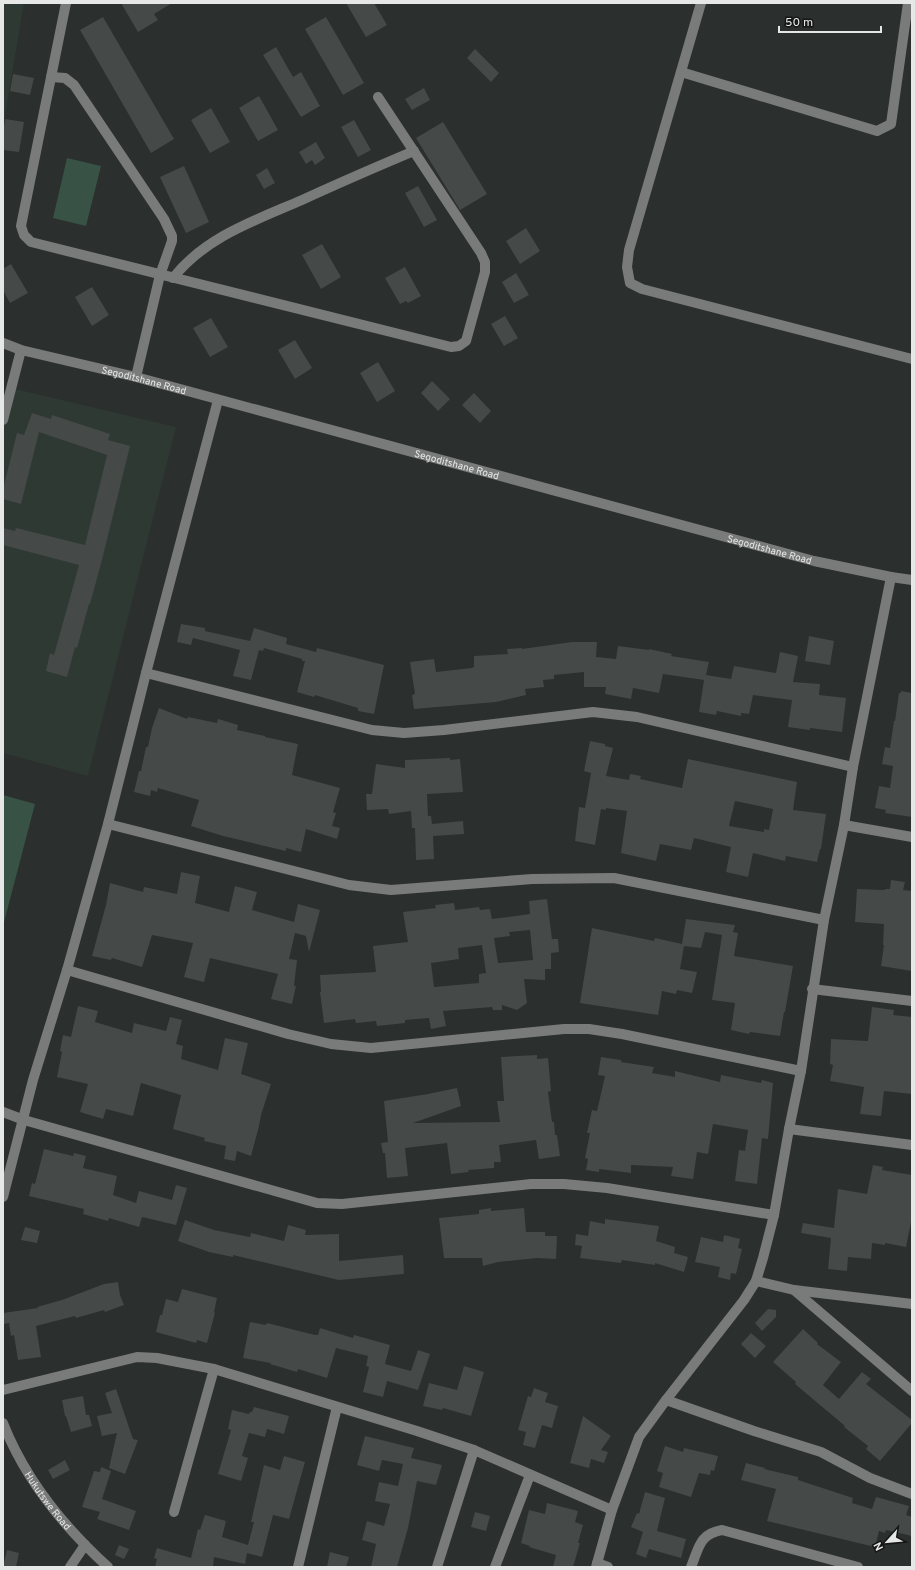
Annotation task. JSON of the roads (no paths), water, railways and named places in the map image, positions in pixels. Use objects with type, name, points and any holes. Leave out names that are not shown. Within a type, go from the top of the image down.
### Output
[{"type":"street","points":[[66,3],[21,226],[24,235],[30,242],[451,347],[459,346],[466,341],[485,272],[485,262],[481,253],[378,97]]},
{"type":"street","points":[[701,3],[629,250],[627,267],[630,283],[642,289],[912,359]]},
{"type":"street","points":[[681,72],[877,131],[891,124],[908,3]]},
{"type":"street","points":[[51,77],[66,78],[74,86],[164,219],[172,241],[160,275],[136,377]]},
{"type":"street","points":[[173,278],[183,265],[202,249],[231,231],[414,151]]},
{"type":"street","name":"Segoditshane Road","points":[[3,343],[21,350],[136,377],[814,561],[912,580]]},
{"type":"street","points":[[3,420],[21,350]]},
{"type":"street","points":[[3,1197],[24,1120],[33,1080],[67,970],[108,824],[218,400]]},
{"type":"street","points":[[608,1567],[596,1565],[612,1510],[637,1443],[666,1400],[756,1281],[763,1258],[774,1215],[801,1071],[812,989],[824,920],[844,826],[853,767],[891,577]]},
{"type":"street","points":[[146,673],[372,730],[404,733],[444,730],[592,712],[636,717],[853,767]]},
{"type":"street","points":[[108,824],[349,885],[391,890],[532,879],[614,878],[824,920]]},
{"type":"street","points":[[844,826],[912,837]]},
{"type":"street","points":[[67,970],[288,1034],[331,1044],[371,1048],[564,1028],[588,1028],[801,1071]]},
{"type":"street","points":[[812,989],[912,1001]]},
{"type":"street","points":[[3,1112],[24,1120],[317,1203],[342,1204],[531,1184],[564,1184],[607,1188],[774,1215]]},
{"type":"street","points":[[789,1129],[912,1145]]},
{"type":"street","points":[[756,1281],[794,1290],[912,1304]]},
{"type":"street","points":[[794,1290],[912,1391]]},
{"type":"street","points":[[3,1390],[137,1357],[157,1358],[214,1369],[474,1450],[612,1510]]},
{"type":"street","points":[[174,1512],[214,1369]]},
{"type":"street","points":[[666,1400],[754,1431],[815,1450],[870,1478],[912,1494]]},
{"type":"street","points":[[298,1567],[337,1407]]},
{"type":"street","name":"Hukutswe Road","points":[[3,1423],[6,1442],[48,1501],[85,1546],[108,1567]]},
{"type":"street","points":[[437,1567],[474,1450]]},
{"type":"street","points":[[495,1567],[530,1475]]},
{"type":"street","points":[[691,1567],[702,1539],[712,1532],[722,1530],[858,1567]]},
{"type":"street","points":[[70,1567],[85,1546]]}]
